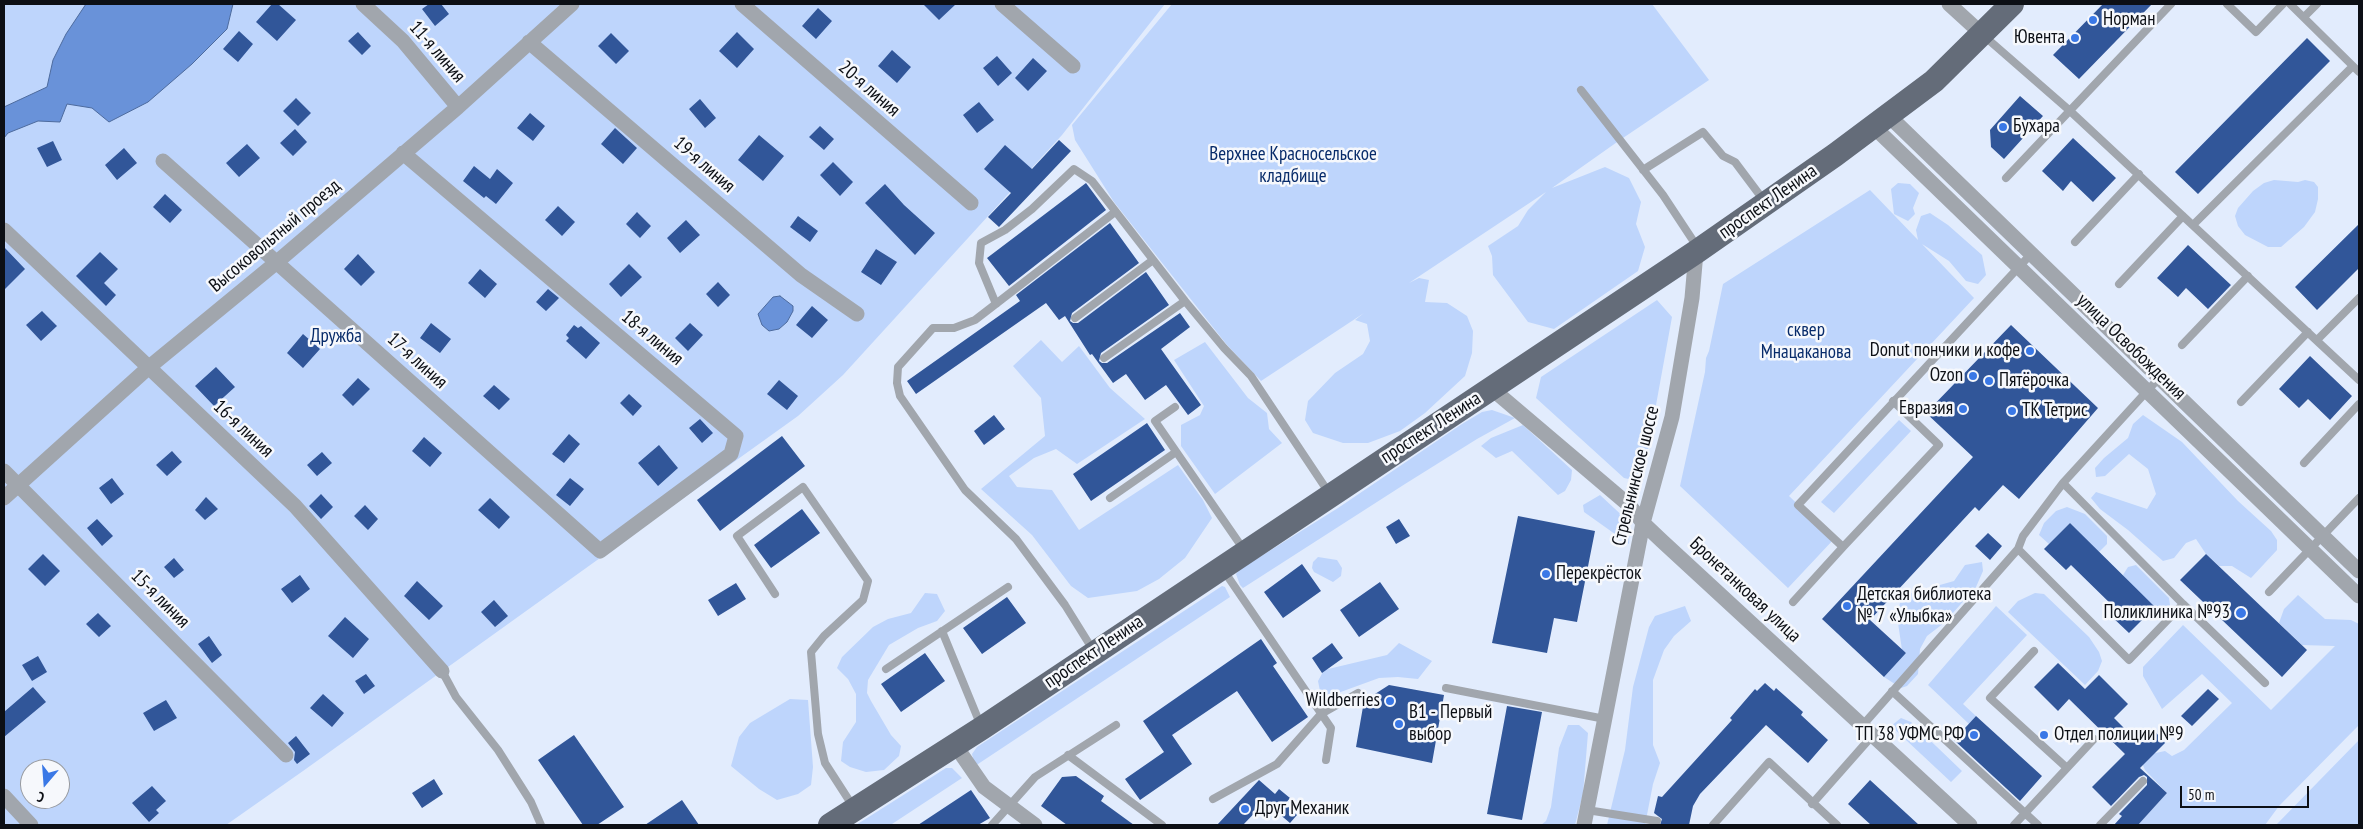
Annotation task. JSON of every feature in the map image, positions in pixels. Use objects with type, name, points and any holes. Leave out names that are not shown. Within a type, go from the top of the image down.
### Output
[{"type":"main road","name":"проспект Ленина","points":[[830,825],[982,728],[1766,204],[1882,122],[1934,81],[1983,35],[2012,4]]},
{"type":"street","name":"11-я линия","points":[[363,4],[403,41],[458,107]]},
{"type":"street","name":"Высоковольтный проезд","points":[[4,498],[148,368],[277,262],[458,107],[572,4]]},
{"type":"street","name":"20-я линия","points":[[742,4],[971,203]]},
{"type":"street","points":[[1002,4],[1073,66]]},
{"type":"street","points":[[1949,4],[1983,35]]},
{"type":"street","name":"19-я линия","points":[[529,42],[801,275],[857,314]]},
{"type":"street","name":"улица Освобождения","points":[[1882,122],[2031,254],[2359,571]]},
{"type":"street","name":"улица Освобождения","points":[[1882,122],[2018,267],[2359,596]]},
{"type":"street","name":"18-я линия","points":[[403,153],[736,436],[731,454],[600,551]]},
{"type":"street","name":"17-я линия","points":[[163,161],[600,551]]},
{"type":"street","name":"16-я линия","points":[[4,230],[295,506],[442,671]]},
{"type":"street","name":"Стрельнинское шоссе","points":[[1586,818],[1643,523],[1672,417],[1698,251]]},
{"type":"street","name":"Бронетанковая улица","points":[[1491,388],[1630,506],[1643,523],[1970,825]]},
{"type":"street","name":"15-я линия","points":[[4,471],[286,755]]},
{"type":"street","points":[[955,745],[984,788],[1036,825]]},
{"type":"street","points":[[4,796],[31,825]]},
{"type":"lane","points":[[2006,178],[2171,4]]},
{"type":"lane","points":[[2227,4],[2256,32],[2283,4]]},
{"type":"lane","points":[[2193,225],[2356,69],[2290,4]]},
{"type":"lane","points":[[2304,17],[2317,4]]},
{"type":"lane","points":[[1983,35],[2139,174],[2359,380]]},
{"type":"lane","points":[[1581,90],[1644,170],[1698,251]]},
{"type":"lane","points":[[1644,170],[1703,132],[1723,156],[1735,162],[1766,204]]},
{"type":"lane","points":[[996,304],[979,263],[981,243],[1005,230],[1032,209],[1074,169],[1092,181],[1185,301],[1224,348],[1251,376],[1330,495]]},
{"type":"lane","points":[[2075,242],[2139,174]]},
{"type":"lane","points":[[1094,652],[1065,605],[1016,539],[965,490],[900,396],[897,383],[898,367],[933,328],[954,328],[975,320],[1115,212]]},
{"type":"lane","points":[[2119,284],[2183,216]]},
{"type":"lane","points":[[1842,547],[1798,505],[2031,254]]},
{"type":"lane","points":[[1075,318],[1153,260]]},
{"type":"lane","points":[[2182,345],[2248,276]]},
{"type":"lane","points":[[2317,340],[2359,298]]},
{"type":"lane","points":[[1104,358],[1185,301]]},
{"type":"lane","points":[[2241,402],[2308,332]]},
{"type":"lane","points":[[1812,804],[1867,731],[1892,691],[2018,549],[2023,536],[2064,483],[2160,378]]},
{"type":"lane","points":[[1793,602],[1842,547],[1939,445],[1893,401]]},
{"type":"lane","points":[[2304,463],[2359,404]]},
{"type":"lane","points":[[1175,407],[1154,421],[1245,552]]},
{"type":"lane","points":[[1110,498],[1176,452]]},
{"type":"lane","points":[[2064,483],[2183,604],[2265,683]]},
{"type":"lane","points":[[775,594],[737,536],[804,486],[868,581],[863,600],[824,636],[811,652],[818,734],[825,763],[855,810]]},
{"type":"lane","points":[[2269,592],[2359,498]]},
{"type":"lane","points":[[2018,549],[2128,660],[2183,604]]},
{"type":"lane","points":[[1222,567],[1331,728],[1326,760]]},
{"type":"lane","points":[[886,669],[1008,587]]},
{"type":"lane","points":[[942,632],[982,728]]},
{"type":"lane","points":[[2034,651],[1990,698],[2067,768]]},
{"type":"lane","points":[[442,671],[456,696],[498,750],[531,802],[541,825]]},
{"type":"lane","points":[[1446,688],[1605,719]]},
{"type":"lane","points":[[1892,691],[2038,825]]},
{"type":"lane","points":[[1213,799],[1277,764],[1320,714],[1358,693]]},
{"type":"lane","points":[[992,825],[1035,777],[1116,725]]},
{"type":"lane","points":[[2014,825],[2094,739]]},
{"type":"lane","points":[[1068,755],[1162,825]]},
{"type":"lane","points":[[1714,825],[1769,762],[1812,804],[1837,825]]},
{"type":"lane","points":[[2100,825],[2143,781]]},
{"type":"lane","points":[[1586,818],[1657,821]]},
{"type":"green space","name":"Дружба","points":[[4,4],[1165,4],[1062,135],[843,375],[798,416],[226,825],[4,825]]},
{"type":"green space","name":"Верхнее Красносельское кладбище","points":[[1172,4],[1652,4],[1709,80],[1552,188],[1605,167],[1629,178],[1641,202],[1636,224],[1645,247],[1638,271],[1554,329],[1528,322],[1493,275],[1492,256],[1488,246],[1518,226],[1528,210],[1546,192],[1409,283],[1419,278],[1429,280],[1425,302],[1447,303],[1467,316],[1473,331],[1472,353],[1465,376],[1425,413],[1400,431],[1368,443],[1343,443],[1313,433],[1305,420],[1308,401],[1335,373],[1363,354],[1370,341],[1367,324],[1355,320],[1364,313],[1261,381],[1227,345],[1114,202],[1075,140],[1072,125]]},
{"type":"green space","points":[[2274,180],[2298,182],[2305,180],[2314,182],[2318,187],[2315,212],[2304,227],[2281,247],[2268,247],[2245,235],[2238,226],[2235,216],[2238,208],[2253,191],[2264,183]]},
{"type":"green space","points":[[1898,183],[1910,184],[1919,193],[1913,208],[1915,214],[1908,221],[1894,214],[1891,189]]},
{"type":"green space","name":"сквер Мнацаканова","points":[[1870,190],[1918,240],[1916,230],[1921,216],[1930,213],[1948,225],[1982,255],[1986,275],[1978,284],[1966,281],[1949,261],[1922,244],[1974,298],[1789,496],[1834,539],[1788,588],[1680,486],[1705,372],[1706,358],[1723,284]]},
{"type":"green space","points":[[1657,300],[1672,317],[1642,482],[1624,478],[1536,398],[1541,377]]},
{"type":"green space","points":[[1041,340],[1062,362],[1079,346],[1110,388],[1145,419],[1077,464],[1056,449],[1034,458],[1009,476],[1017,487],[1052,490],[1079,530],[1178,465],[1203,500],[1212,518],[1185,558],[1159,579],[1137,591],[1088,598],[1071,586],[1032,535],[981,489],[1045,436],[1041,398],[1013,366]]},
{"type":"green space","points":[[1205,342],[1248,398],[1267,413],[1269,429],[1282,443],[1215,494],[1181,446],[1181,425],[1200,415],[1204,406],[1174,360]]},
{"type":"green space","points":[[1492,410],[1515,418],[1477,439],[1405,484],[1243,588],[1240,585],[1236,574],[1239,570],[1338,508],[1462,424],[1482,412]]},
{"type":"green space","points":[[2143,415],[2182,442],[2238,501],[2271,531],[2277,540],[2277,550],[2251,578],[2232,566],[2219,566],[2206,554],[2196,539],[2186,543],[2174,558],[2163,561],[2128,530],[2100,509],[2091,498],[2096,492],[2147,509],[2156,494],[2148,469],[2129,454],[2105,476],[2096,477],[2095,468],[2128,438],[2133,424]]},
{"type":"green space","points":[[1899,420],[1911,431],[1834,513],[1821,502]]},
{"type":"green space","points":[[1523,425],[1572,470],[1571,480],[1565,491],[1558,495],[1512,451],[1496,458],[1481,446],[1491,438]]},
{"type":"green space","points":[[1600,495],[1628,521],[1630,527],[1629,544],[1584,512],[1583,505]]},
{"type":"green space","points":[[2067,507],[2085,514],[2107,536],[2107,544],[2099,552],[2070,523],[2049,544],[2039,535],[2044,523],[2056,511]]},
{"type":"green space","points":[[1318,557],[1337,560],[1342,568],[1341,576],[1333,582],[1314,572],[1312,568],[1313,562]]},
{"type":"green space","points":[[1982,562],[1983,571],[1976,587],[1944,623],[1927,636],[1920,649],[1918,674],[1907,686],[1901,688],[1884,677],[1906,653],[1902,650],[1897,616],[1900,603],[1908,594],[1954,581],[1965,565]]},
{"type":"green space","points":[[2136,565],[2169,598],[2170,605],[2161,616],[2149,613],[2123,575],[2128,567]]},
{"type":"green space","points":[[1222,586],[1225,587],[1230,597],[975,766],[972,754],[977,747]]},
{"type":"green space","points":[[925,593],[937,594],[945,611],[937,621],[918,628],[889,645],[868,680],[867,693],[891,735],[901,746],[899,756],[884,770],[866,772],[850,767],[841,761],[843,742],[856,722],[856,694],[848,679],[837,668],[842,657],[873,627],[888,619],[911,613]]},
{"type":"green space","points":[[2035,593],[2044,594],[2089,637],[2099,652],[2102,661],[2098,671],[2085,685],[2008,612],[2018,601]]},
{"type":"green space","points":[[2298,595],[2325,619],[2351,620],[2359,624],[2359,725],[2279,806],[2265,825],[2138,825],[2167,793],[2145,770],[2142,763],[2151,754],[2165,751],[2172,756],[2184,750],[2232,703],[2202,674],[2162,709],[2143,676],[2143,667],[2183,625],[2271,710],[2335,646],[2302,645],[2279,623],[2284,609]]},
{"type":"green space","points":[[1685,606],[1691,621],[1674,636],[1664,650],[1653,680],[1653,745],[1660,763],[1653,784],[1645,825],[1607,825],[1625,750],[1633,687],[1649,627],[1655,616]]},
{"type":"green space","points":[[1996,606],[2027,635],[1963,704],[1976,716],[1969,724],[1928,685]]},
{"type":"green space","points":[[1399,643],[1432,661],[1418,679],[1379,678],[1327,697],[1320,691],[1318,681],[1324,670],[1387,655]]},
{"type":"green space","points":[[790,699],[808,700],[813,767],[811,785],[798,794],[777,800],[759,789],[731,766],[739,737],[750,723]]},
{"type":"green space","points":[[1901,718],[1911,722],[1962,771],[1951,782],[1891,726]]},
{"type":"green space","points":[[1568,725],[1579,725],[1588,733],[1583,794],[1575,825],[1541,825],[1546,821],[1551,807],[1559,748]]},
{"type":"green space","points":[[2359,740],[2359,825],[2276,825]]},
{"type":"green space","points":[[946,768],[952,768],[962,778],[892,824],[856,825]]},
{"type":"water","points":[[86,4],[233,4],[227,29],[192,64],[148,102],[109,122],[92,108],[67,104],[60,122],[38,121],[8,133],[4,138],[4,107],[47,87],[53,60],[66,34]]},
{"type":"water","points":[[780,296],[793,306],[793,311],[787,322],[779,329],[769,331],[762,325],[758,314],[773,297]]},
{"type":"building","points":[[272,4],[278,4],[296,20],[277,41],[256,22]]},
{"type":"building","points":[[429,4],[441,4],[449,14],[435,26],[422,9]]},
{"type":"building","points":[[923,4],[956,4],[939,20]]},
{"type":"building","points":[[2103,4],[2152,4],[2079,79],[2053,55]]},
{"type":"building","points":[[818,8],[832,21],[816,39],[802,26]]},
{"type":"building","points":[[239,31],[253,44],[238,62],[223,49]]},
{"type":"building","points":[[358,32],[371,46],[362,55],[348,41]]},
{"type":"building","points":[[737,32],[754,49],[737,68],[719,51]]},
{"type":"building","points":[[611,33],[629,51],[616,64],[598,46]]},
{"type":"building","points":[[2307,38],[2330,61],[2198,194],[2175,172]]},
{"type":"building","points":[[892,50],[911,67],[897,83],[878,66]]},
{"type":"building","points":[[997,56],[1012,73],[998,86],[983,68]]},
{"type":"building","points":[[1033,58],[1047,71],[1028,91],[1015,78]]},
{"type":"building","points":[[2020,96],[2043,116],[2004,159],[1991,147],[1990,130]]},
{"type":"building","points":[[296,98],[311,113],[298,126],[283,111]]},
{"type":"building","points":[[700,99],[716,118],[705,128],[689,109]]},
{"type":"building","points":[[979,102],[994,120],[977,133],[963,115]]},
{"type":"building","points":[[530,113],[545,126],[533,141],[517,128]]},
{"type":"building","points":[[820,126],[834,139],[824,150],[809,137]]},
{"type":"building","points":[[615,128],[637,148],[623,164],[601,144]]},
{"type":"building","points":[[295,129],[307,142],[293,156],[280,143]]},
{"type":"building","points":[[759,135],[784,156],[763,181],[738,160]]},
{"type":"building","points":[[2073,138],[2116,178],[2093,202],[2071,181],[2063,191],[2042,171]]},
{"type":"building","points":[[1059,140],[1071,151],[999,227],[988,217],[1011,193],[984,169],[1005,145],[1032,169]]},
{"type":"building","points":[[53,141],[62,160],[47,167],[37,148]]},
{"type":"building","points":[[247,144],[260,158],[239,177],[226,163]]},
{"type":"building","points":[[124,148],[137,163],[117,180],[105,165]]},
{"type":"building","points":[[833,162],[853,182],[840,196],[820,175]]},
{"type":"building","points":[[474,166],[490,179],[497,169],[513,183],[496,204],[486,196],[484,198],[463,181]]},
{"type":"building","points":[[1086,183],[1106,210],[1009,286],[987,258]]},
{"type":"building","points":[[885,184],[904,205],[935,233],[915,255],[865,203]]},
{"type":"building","points":[[165,194],[182,210],[170,223],[153,207]]},
{"type":"building","points":[[558,206],[575,222],[562,236],[545,220]]},
{"type":"building","points":[[637,212],[651,226],[640,238],[626,224]]},
{"type":"building","points":[[798,216],[818,231],[810,242],[790,227]]},
{"type":"building","points":[[686,220],[700,235],[680,253],[667,238]]},
{"type":"building","points":[[1110,223],[1139,263],[1072,313],[1070,321],[1078,323],[1146,272],[1169,305],[1101,353],[1099,361],[1107,363],[1180,313],[1190,327],[1161,349],[1201,405],[1188,415],[1166,385],[1145,400],[1126,374],[1113,383],[1092,354],[1090,355],[1065,316],[1059,320],[1046,303],[916,394],[907,381],[1020,301],[1016,295]]},
{"type":"building","points":[[2359,224],[2359,268],[2317,310],[2295,287]]},
{"type":"building","points":[[2188,245],[2231,285],[2208,309],[2186,288],[2178,297],[2157,278]]},
{"type":"building","points":[[4,247],[25,269],[4,290]]},
{"type":"building","points":[[876,249],[897,262],[881,285],[861,272]]},
{"type":"building","points":[[100,252],[118,269],[104,283],[116,295],[106,306],[76,276]]},
{"type":"building","points":[[358,254],[375,272],[361,286],[344,269]]},
{"type":"building","points":[[629,264],[642,277],[621,297],[609,284]]},
{"type":"building","points":[[480,269],[497,284],[485,298],[468,283]]},
{"type":"building","points":[[718,282],[730,295],[718,307],[706,294]]},
{"type":"building","points":[[548,289],[559,298],[546,311],[536,302]]},
{"type":"building","points":[[812,306],[828,320],[812,338],[796,325]]},
{"type":"building","points":[[42,311],[57,326],[41,341],[26,325]]},
{"type":"building","points":[[431,323],[451,339],[440,353],[420,338]]},
{"type":"building","points":[[690,323],[703,335],[688,351],[675,338]]},
{"type":"building","points":[[574,325],[578,328],[581,326],[600,343],[586,359],[566,341],[569,338],[566,335]]},
{"type":"building","name":"ТК Тетрис","points":[[2011,325],[2098,408],[2019,499],[2003,485],[1979,511],[1975,507],[1870,620],[1906,653],[1884,677],[1822,619],[1973,457],[1926,413]]},
{"type":"building","points":[[303,334],[320,349],[303,368],[287,353]]},
{"type":"building","points":[[2310,356],[2352,396],[2330,420],[2308,399],[2299,408],[2279,389]]},
{"type":"building","points":[[216,367],[235,387],[214,406],[195,386]]},
{"type":"building","points":[[358,378],[370,389],[353,406],[342,395]]},
{"type":"building","points":[[779,380],[798,396],[787,410],[767,394]]},
{"type":"building","points":[[494,385],[510,399],[499,410],[483,396]]},
{"type":"building","points":[[629,394],[642,406],[633,416],[620,403]]},
{"type":"building","points":[[994,415],[1005,429],[984,445],[974,431]]},
{"type":"building","points":[[700,419],[713,433],[702,443],[689,428]]},
{"type":"building","points":[[1147,423],[1165,450],[1091,501],[1073,474]]},
{"type":"building","points":[[569,434],[580,444],[564,463],[552,454]]},
{"type":"building","points":[[782,436],[805,466],[720,531],[697,500]]},
{"type":"building","points":[[424,437],[442,453],[430,467],[412,451]]},
{"type":"building","points":[[659,445],[678,468],[658,486],[638,463]]},
{"type":"building","points":[[172,451],[182,462],[167,476],[156,465]]},
{"type":"building","points":[[322,452],[332,463],[317,476],[307,465]]},
{"type":"building","points":[[112,478],[124,494],[111,504],[99,488]]},
{"type":"building","points":[[570,478],[584,489],[570,506],[556,495]]},
{"type":"building","points":[[321,494],[333,507],[321,519],[309,506]]},
{"type":"building","points":[[206,497],[218,509],[205,520],[195,510]]},
{"type":"building","points":[[490,498],[510,517],[499,529],[478,510]]},
{"type":"building","points":[[365,505],[378,519],[368,530],[354,516]]},
{"type":"building","points":[[802,509],[820,533],[771,568],[754,545]]},
{"type":"building","name":"Перекрёсток","points":[[1518,516],[1595,531],[1577,622],[1554,618],[1547,653],[1492,643]]},
{"type":"building","points":[[97,519],[113,536],[102,546],[87,528]]},
{"type":"building","points":[[1399,519],[1410,536],[1396,544],[1386,527]]},
{"type":"building","name":"Поликлиника №93","points":[[2070,523],[2155,607],[2129,633],[2110,615],[2116,609],[2071,565],[2066,570],[2044,549]]},
{"type":"building","points":[[1988,533],[2002,546],[1990,560],[1975,546]]},
{"type":"building","points":[[43,554],[60,571],[45,586],[28,569]]},
{"type":"building","name":"Поликлиника №93","points":[[2206,554],[2307,650],[2282,677],[2180,580]]},
{"type":"building","points":[[174,558],[184,570],[174,578],[164,567]]},
{"type":"building","points":[[1302,564],[1321,591],[1283,618],[1264,592]]},
{"type":"building","points":[[300,575],[310,589],[292,603],[281,589]]},
{"type":"building","points":[[417,581],[443,606],[429,620],[404,596]]},
{"type":"building","points":[[1380,582],[1399,609],[1359,637],[1340,610]]},
{"type":"building","points":[[736,583],[746,599],[718,616],[708,600]]},
{"type":"building","points":[[1007,597],[1026,623],[982,654],[963,628]]},
{"type":"building","points":[[494,600],[508,616],[495,627],[481,612]]},
{"type":"building","points":[[98,613],[111,626],[99,637],[86,624]]},
{"type":"building","points":[[345,617],[369,639],[353,658],[328,636]]},
{"type":"building","points":[[209,636],[222,655],[212,663],[198,644]]},
{"type":"building","points":[[1261,639],[1277,663],[1273,666],[1308,717],[1272,742],[1237,691],[1172,735],[1192,764],[1140,800],[1125,779],[1164,752],[1143,721]]},
{"type":"building","points":[[1332,643],[1343,658],[1322,673],[1312,658]]},
{"type":"building","points":[[925,653],[945,681],[901,712],[881,684]]},
{"type":"building","points":[[38,656],[47,672],[32,681],[22,665]]},
{"type":"building","points":[[2058,663],[2085,689],[2099,675],[2128,704],[2114,718],[2138,742],[2152,728],[2165,743],[2140,768],[2167,793],[2138,825],[2114,825],[2122,816],[2119,814],[2147,785],[2147,777],[2144,775],[2139,777],[2111,806],[2092,787],[2125,754],[2069,699],[2058,711],[2034,687]]},
{"type":"building","points":[[366,674],[375,686],[364,694],[355,681]]},
{"type":"building","points":[[1765,683],[1774,691],[1776,688],[1803,712],[1801,715],[1828,740],[1808,763],[1766,725],[1700,794],[1693,806],[1689,825],[1660,825],[1662,819],[1654,813],[1658,796],[1662,797],[1732,720],[1730,718],[1755,689],[1757,691]]},
{"type":"building","name":"В1 - Первый выбор","points":[[1389,685],[1444,695],[1432,763],[1356,747],[1364,701]]},
{"type":"building","points":[[33,687],[46,702],[4,737],[4,712]]},
{"type":"building","points":[[2208,689],[2219,699],[2192,726],[2181,716]]},
{"type":"building","points":[[323,694],[344,713],[332,727],[310,708]]},
{"type":"building","points":[[166,700],[177,718],[154,731],[143,713]]},
{"type":"building","points":[[1507,706],[1542,712],[1522,820],[1487,814]]},
{"type":"building","points":[[1976,716],[2042,776],[2020,801],[1954,740]]},
{"type":"building","points":[[574,735],[624,807],[597,825],[583,825],[538,760]]},
{"type":"building","points":[[296,736],[310,754],[297,764],[294,760],[295,752],[288,743]]},
{"type":"building","points":[[1076,776],[1104,796],[1101,801],[1134,825],[1067,825],[1041,806],[1062,777]]},
{"type":"building","points":[[434,779],[443,794],[422,808],[412,793]]},
{"type":"building","name":"Друг Механик","points":[[1259,780],[1275,794],[1279,789],[1290,798],[1285,804],[1297,815],[1290,823],[1265,802],[1243,825],[1217,825]]},
{"type":"building","points":[[1870,780],[1919,825],[1871,825],[1848,804]]},
{"type":"building","points":[[152,786],[166,801],[156,810],[159,813],[149,822],[132,803]]},
{"type":"building","points":[[971,790],[990,818],[978,825],[918,825]]},
{"type":"building","points":[[682,800],[699,825],[645,825]]},
{"type":"place","name":"Норман","points":[[2093,20]]},
{"type":"place","name":"Ювента","points":[[2075,38]]},
{"type":"place","name":"Бухара","points":[[2003,127]]},
{"type":"place","name":"Donut пончики и кофе","points":[[2030,351]]},
{"type":"place","name":"Ozon","points":[[1973,376]]},
{"type":"place","name":"Пятёрочка","points":[[1989,381]]},
{"type":"place","name":"Евразия","points":[[1963,409]]},
{"type":"place","name":"ТК Тетрис","points":[[2012,411]]},
{"type":"place","name":"Перекрёсток","points":[[1546,574]]},
{"type":"place","name":"Детская библиотека № 7 «Улыбка»","points":[[1847,606]]},
{"type":"place","name":"Поликлиника №93","points":[[2241,613]]},
{"type":"place","name":"Wildberries","points":[[1390,701]]},
{"type":"place","name":"В1 - Первый выбор","points":[[1399,724]]},
{"type":"place","name":"ТП 38 УФМС РФ","points":[[1974,735]]},
{"type":"place","name":"Отдел полиции №9","points":[[2044,735]]},
{"type":"place","name":"Друг Механик","points":[[1245,809]]}]
